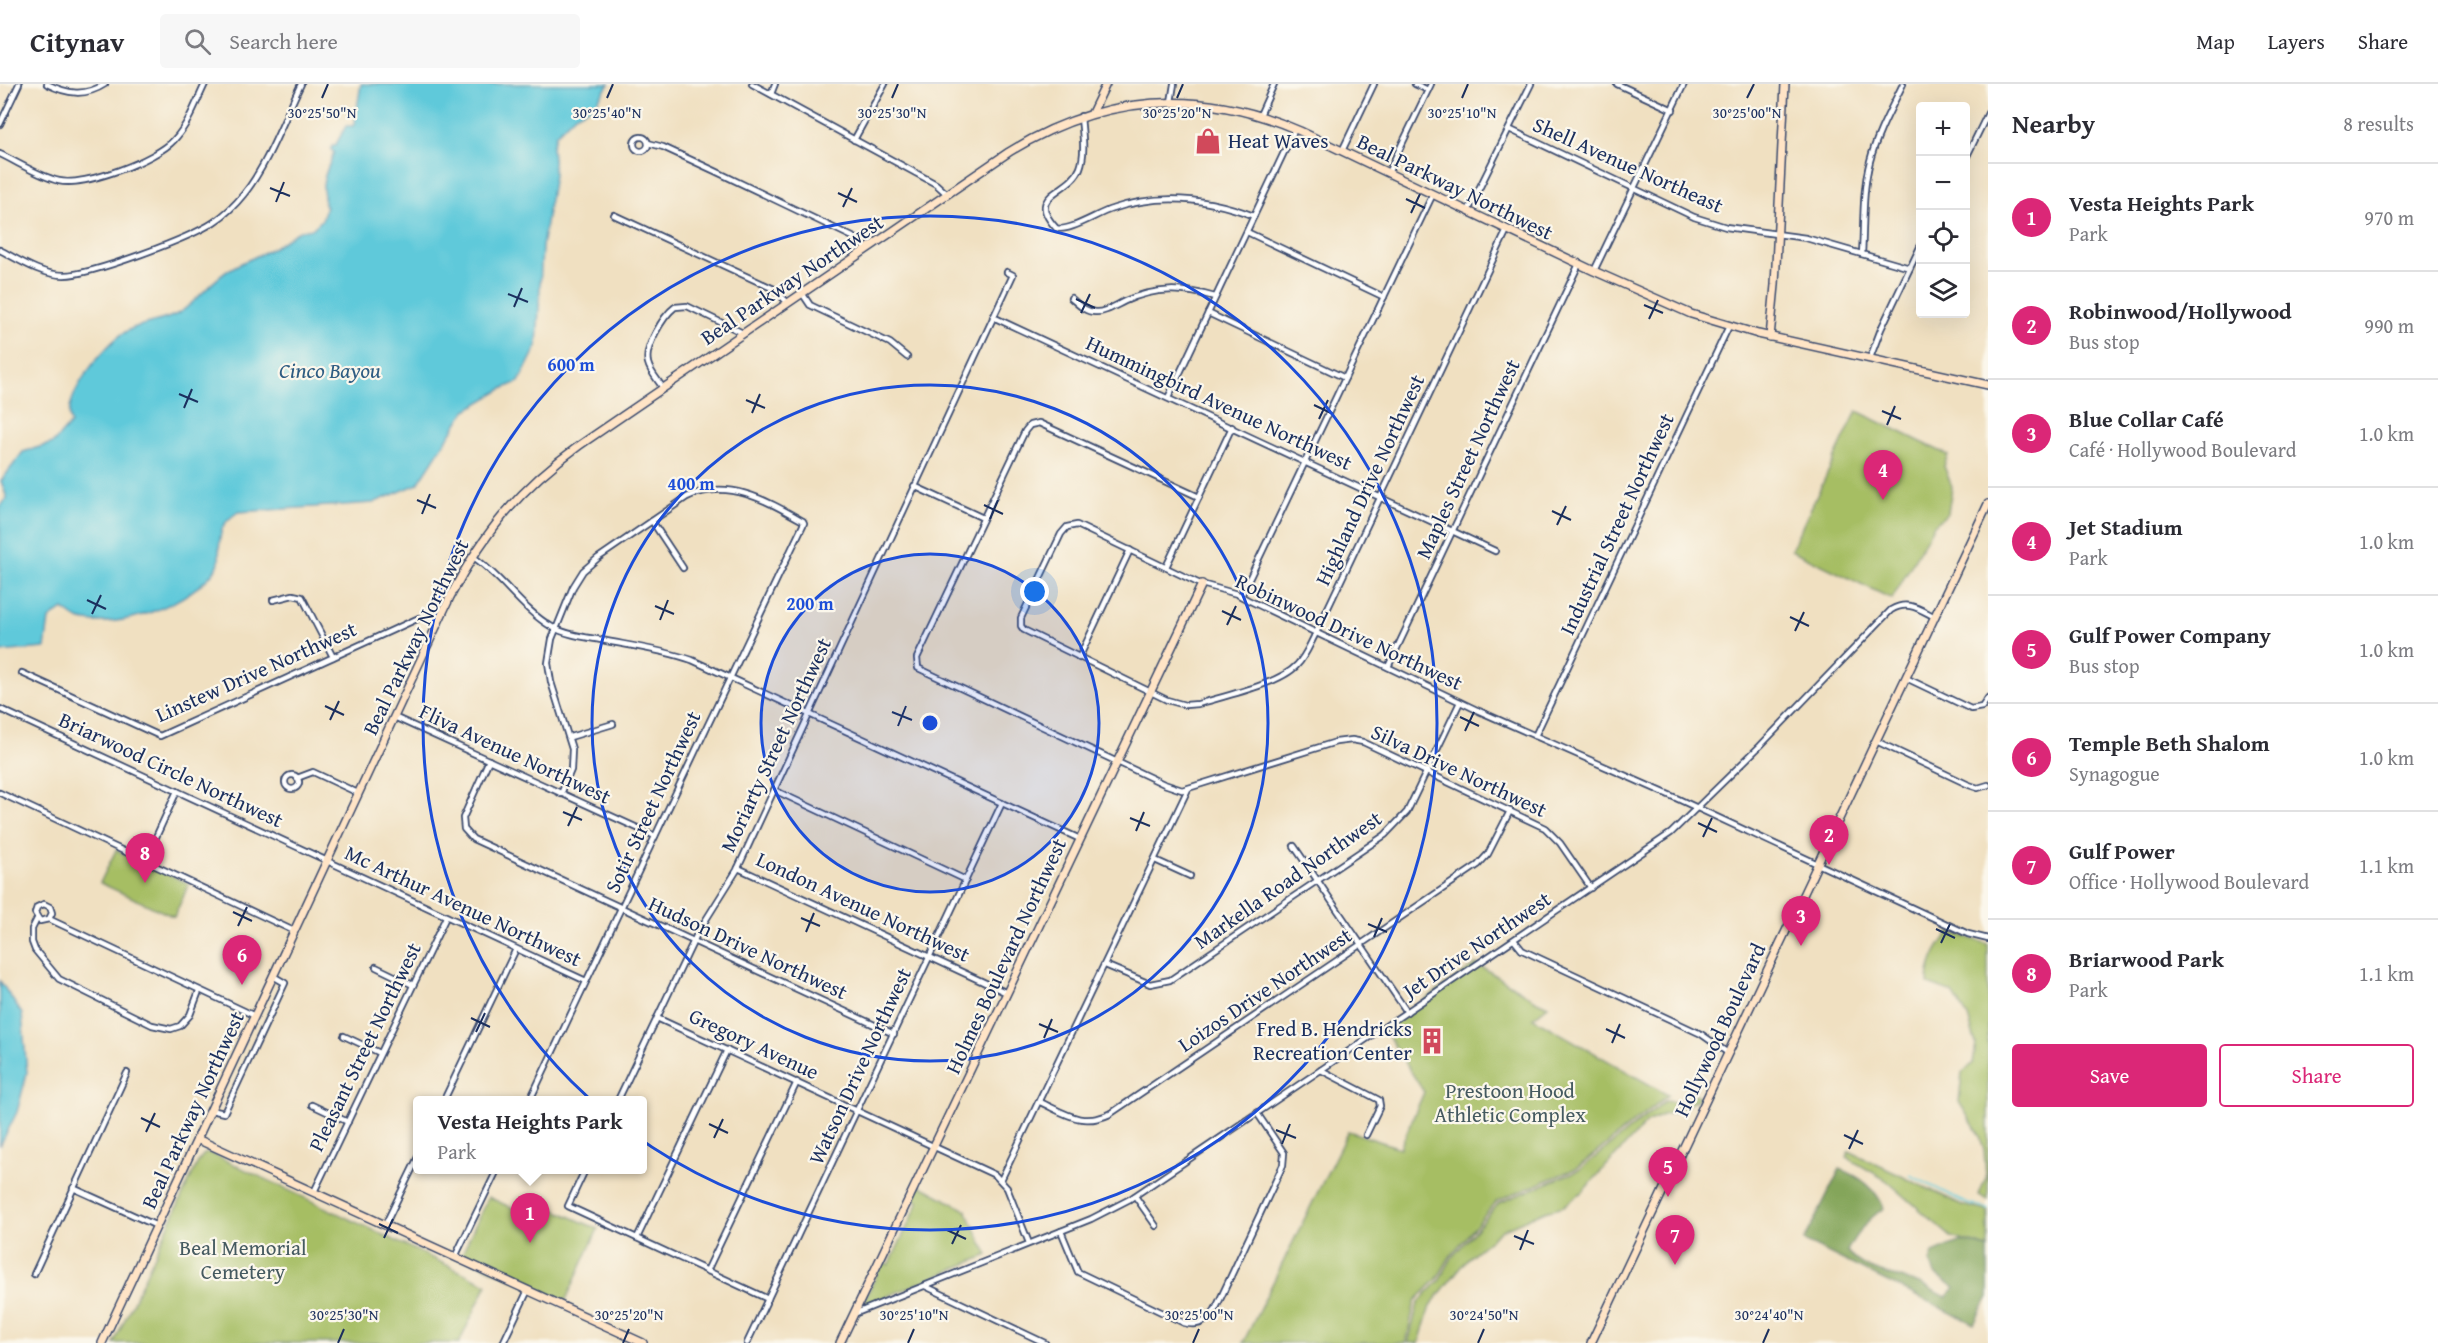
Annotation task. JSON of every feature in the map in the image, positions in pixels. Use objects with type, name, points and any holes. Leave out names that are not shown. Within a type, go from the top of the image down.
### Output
[{"type":"main road","points":[[1092,113],[1106,84]]},
{"type":"main road","points":[[1770,337],[1778,234],[1785,84]]},
{"type":"main road","name":"Beal Parkway Northwest","points":[[102,1343],[441,617],[472,556],[497,520],[534,482],[572,450],[1028,140],[1092,113],[1126,106],[1171,102],[1215,105],[1260,116],[1295,129],[1657,300],[1729,326],[1770,337],[1988,385]]},
{"type":"main road","name":"Hollywood Boulevard","points":[[1591,1343],[1935,616],[1985,519],[1988,504]]},
{"type":"main road","name":"Holmes Boulevard Northwest","points":[[840,1343],[1202,584]]},
{"type":"main road","points":[[197,1139],[643,1343]]},
{"type":"street","points":[[0,124],[19,84]]},
{"type":"street","points":[[48,84],[64,92],[79,93],[92,91],[105,84]]},
{"type":"street","points":[[0,154],[63,182],[78,182],[127,166],[161,151],[173,142],[189,117],[205,84]]},
{"type":"street","points":[[0,250],[50,273],[76,274],[157,247],[203,228],[229,211],[251,185],[301,84]]},
{"type":"street","points":[[752,84],[936,184],[947,194]]},
{"type":"street","points":[[771,94],[776,84]]},
{"type":"street","points":[[855,140],[885,84]]},
{"type":"street","points":[[1171,102],[1174,84]]},
{"type":"street","points":[[1260,116],[1274,84]]},
{"type":"street","points":[[1342,151],[1374,84]]},
{"type":"street","points":[[1415,84],[1428,90]]},
{"type":"street","points":[[1388,173],[1431,84]]},
{"type":"street","points":[[1468,211],[1531,84]]},
{"type":"street","points":[[1617,84],[1673,110]]},
{"type":"street","points":[[1594,271],[1684,84]]},
{"type":"street","points":[[1862,254],[1869,163],[1877,138],[1903,84]]},
{"type":"street","points":[[1966,156],[1988,113]]},
{"type":"street","points":[[1081,117],[1083,150],[1079,170],[1074,177],[1050,196],[1045,207],[1048,220],[1058,230],[1068,229],[1122,206],[1167,199],[1208,202],[1254,216]]},
{"type":"street","points":[[1168,398],[1295,129]]},
{"type":"street","name":"Shell Avenue Northeast","points":[[1509,129],[1711,223],[1806,238],[1910,268]]},
{"type":"street","points":[[648,143],[663,147],[859,240],[866,249]]},
{"type":"street","points":[[1241,596],[1433,194]]},
{"type":"street","points":[[614,215],[774,289],[788,303]]},
{"type":"street","name":"Highland Drive Northwest","points":[[1150,692],[1175,703],[1190,705],[1277,680],[1297,666],[1316,633],[1507,230]]},
{"type":"street","points":[[1246,232],[1384,297]]},
{"type":"street","points":[[1870,358],[1881,329],[1916,255]]},
{"type":"street","name":"Maples Street Northwest","points":[[1388,667],[1579,264]]},
{"type":"street","name":"Moriarty Street Northwest","points":[[620,1096],[694,941],[738,868],[1013,275],[1007,272]]},
{"type":"street","points":[[1071,298],[1092,313],[1101,312],[1136,296],[1158,290],[1188,290],[1215,297]]},
{"type":"street","points":[[802,293],[810,305],[890,343],[907,357]]},
{"type":"street","points":[[663,388],[650,368],[647,357],[661,323],[675,308],[687,306],[743,333]]},
{"type":"street","points":[[1208,313],[1345,378]]},
{"type":"street","name":"Hummingbird Avenue Northwest","points":[[993,317],[1495,551]]},
{"type":"street","name":"Industrial Street Northwest","points":[[1535,736],[1729,326]]},
{"type":"street","points":[[1188,789],[1182,790],[1164,784],[918,668],[917,658],[1025,431],[1036,423],[1199,497]]},
{"type":"street","points":[[1166,567],[1232,428]]},
{"type":"street","points":[[914,486],[983,518]]},
{"type":"street","name":"Sotir Street Northwest","points":[[532,1096],[804,523],[747,494],[720,488],[702,491],[687,497],[651,521]]},
{"type":"street","points":[[561,794],[568,780],[572,763],[570,737],[549,672],[549,654],[556,629],[573,587],[583,571],[598,558],[651,521],[683,568]]},
{"type":"street","name":"Robinwood Drive Northwest","points":[[1150,692],[1027,633],[1021,626],[1021,618],[1067,526],[1077,525],[1202,584],[1241,596],[1460,702],[1698,808],[1968,934],[1988,939]]},
{"type":"street","points":[[1079,658],[1130,550]]},
{"type":"street","points":[[472,556],[484,564],[527,608],[556,629],[680,656],[731,677],[1080,839]]},
{"type":"street","points":[[273,600],[293,595],[302,597],[333,657]]},
{"type":"street","name":"Jet Drive Northwest","points":[[854,1314],[1061,1231],[1114,1208],[1135,1196],[1665,838],[1698,808],[1891,610],[1908,604],[1935,616]]},
{"type":"street","name":"Linstew Drive Northwest","points":[[22,673],[158,736],[419,618],[441,617]]},
{"type":"street","points":[[1906,678],[1971,709],[1982,707],[1988,698]]},
{"type":"street","name":"Markella Road Northwest","points":[[1105,965],[1150,984],[1170,980],[1391,830],[1407,812],[1460,702]]},
{"type":"street","name":"Briarwood Circle Northwest","points":[[0,709],[327,861]]},
{"type":"street","name":"Fliva Avenue Northwest","points":[[394,717],[655,836]]},
{"type":"street","points":[[570,737],[613,724]]},
{"type":"street","name":"Silva Drive Northwest","points":[[1188,789],[1343,741],[1363,742],[1550,832],[1591,888]]},
{"type":"street","points":[[1876,741],[1969,786],[1978,788],[1987,786]]},
{"type":"street","name":"Hudson Drive Northwest","points":[[489,760],[463,818],[464,829],[468,835],[894,1034]]},
{"type":"street","points":[[297,778],[313,772],[358,793]]},
{"type":"street","points":[[1029,1243],[1007,1188],[1001,1180],[1188,789]]},
{"type":"street","points":[[774,790],[966,880]]},
{"type":"street","points":[[145,861],[177,791]]},
{"type":"street","points":[[0,793],[294,930]]},
{"type":"street","name":"Watson Drive Northwest","points":[[747,1343],[1002,803]]},
{"type":"street","name":"Loizos Drive Northwest","points":[[1040,1102],[1076,1119],[1092,1121],[1110,1114],[1478,865],[1491,848],[1510,811]]},
{"type":"street","points":[[1294,846],[1407,1012]]},
{"type":"street","points":[[1155,860],[1190,876]]},
{"type":"street","name":"Mc Arthur Avenue Northwest","points":[[327,861],[586,981]]},
{"type":"street","name":"London Avenue Northwest","points":[[738,868],[1007,993]]},
{"type":"street","points":[[50,919],[52,910],[44,904],[36,909],[37,919],[32,928],[32,942],[35,950],[58,979],[65,984],[152,1025],[166,1029],[176,1028],[190,1015],[199,991]]},
{"type":"street","name":"Pleasant Street Northwest","points":[[314,1192],[446,916]]},
{"type":"street","points":[[37,919],[43,921],[50,919],[255,1016]]},
{"type":"street","points":[[1514,940],[1522,950],[1701,1034],[1728,1053]]},
{"type":"street","points":[[446,1096],[516,949]]},
{"type":"street","points":[[376,967],[413,985]]},
{"type":"street","points":[[211,1110],[224,1113],[285,983],[273,976]]},
{"type":"street","name":"Gregory Avenue","points":[[657,1018],[858,1110],[989,1172],[1001,1180]]},
{"type":"street","points":[[176,1028],[178,1036]]},
{"type":"street","points":[[344,1036],[380,1053]]},
{"type":"street","points":[[637,1238],[727,1050]]},
{"type":"street","points":[[1321,1070],[1379,1100],[1380,1106],[1366,1135]]},
{"type":"street","points":[[34,1274],[127,1073]]},
{"type":"street","points":[[707,1271],[797,1082]]},
{"type":"street","points":[[312,1105],[348,1122]]},
{"type":"street","points":[[1061,1231],[1078,1272],[1184,1323],[1195,1325],[1207,1320],[1216,1308],[1285,1158],[1281,1147],[1257,1113]]},
{"type":"street","points":[[385,1225],[413,1165]]},
{"type":"street","points":[[455,1257],[495,1174]]},
{"type":"street","points":[[583,1174],[568,1206],[768,1299]]},
{"type":"street","points":[[73,1188],[157,1226]]},
{"type":"street","points":[[1135,1196],[1156,1226]]},
{"type":"street","points":[[925,1286],[1046,1343]]},
{"type":"street","points":[[503,1343],[528,1290]]},
{"type":"green space","points":[[1857,411],[1948,455],[1944,466],[1952,487],[1948,513],[1934,525],[1892,599],[1791,550]]},
{"type":"green space","points":[[116,850],[189,884],[174,917],[100,883]]},
{"type":"green space","points":[[1950,932],[1988,944],[1988,1200],[1979,1195],[1986,1177],[1980,1136],[1959,1102],[1962,1073],[1973,1063],[1976,1044],[1968,1017],[1953,993],[1928,984],[1934,956]]},
{"type":"green space","name":"Prestoon Hood Athletic Complex","points":[[1477,964],[1548,1006],[1533,1018],[1668,1095],[1577,1168],[1497,1201],[1451,1255],[1437,1279],[1415,1301],[1406,1343],[1243,1343],[1348,1131],[1400,1148],[1424,1092],[1383,1028]]},
{"type":"green space","points":[[1695,1094],[1700,1097],[1698,1099],[1675,1112],[1647,1122],[1583,1191],[1564,1206],[1545,1211],[1502,1230],[1467,1259],[1430,1306],[1419,1343],[1408,1343],[1418,1303],[1439,1281],[1453,1256],[1499,1203],[1579,1170],[1665,1101],[1676,1102]]},
{"type":"green space","points":[[1849,1151],[1962,1205],[1988,1211],[1988,1248],[1951,1237],[1886,1180],[1846,1157]]},
{"type":"green space","name":"Beal Memorial Cemetery","points":[[210,1153],[487,1284],[459,1343],[114,1343],[199,1160],[204,1154]]},
{"type":"green space","points":[[1840,1169],[1867,1184],[1877,1195],[1884,1208],[1863,1227],[1847,1251],[1867,1267],[1929,1288],[1946,1297],[1955,1288],[1935,1274],[1930,1262],[1933,1253],[1961,1241],[1988,1248],[1988,1297],[1974,1324],[1804,1241]]},
{"type":"green space","points":[[919,1185],[966,1210],[988,1255],[861,1307],[883,1262],[889,1265],[917,1206],[918,1201],[913,1199]]},
{"type":"green space","points":[[488,1197],[521,1212],[528,1198],[598,1229],[565,1302],[461,1256]]},
{"type":"water","name":"Cinco Bayou","points":[[361,84],[609,84],[595,105],[575,115],[556,134],[552,146],[554,175],[542,247],[537,346],[519,382],[502,389],[465,411],[418,484],[373,503],[238,512],[227,521],[222,530],[217,567],[206,580],[174,602],[154,611],[114,621],[95,622],[78,619],[63,609],[49,619],[45,648],[0,652],[0,505],[7,498],[1,481],[23,452],[53,443],[71,423],[69,413],[78,386],[97,359],[118,337],[133,328],[179,313],[211,284],[237,265],[271,249],[297,232],[312,229],[322,220],[326,207],[323,186],[334,152],[331,150],[332,146],[335,146],[346,126],[353,126]]},
{"type":"water","points":[[0,981],[22,1014],[27,1073],[17,1112],[0,1146]]},
{"type":"waterway","points":[[1910,1175],[1968,1204],[1988,1209]]},
{"type":"place","name":"Heat Waves","points":[[1208,141]]},
{"type":"place","name":"Jet Stadium","points":[[1883,500]]},
{"type":"place","name":"Robinwood/Hollywood","points":[[1829,865]]},
{"type":"place","name":"Briarwood Park","points":[[145,883]]},
{"type":"place","name":"Blue Collar Café","points":[[1801,946]]},
{"type":"place","name":"Temple Beth Shalom","points":[[242,985]]},
{"type":"place","name":"Fred B. Hendricks Recreation Center","points":[[1432,1041]]},
{"type":"place","name":"Gulf Power Company","points":[[1668,1197]]},
{"type":"place","name":"Vesta Heights Park","points":[[530,1243]]},
{"type":"place","name":"Gulf Power","points":[[1675,1265]]}]
